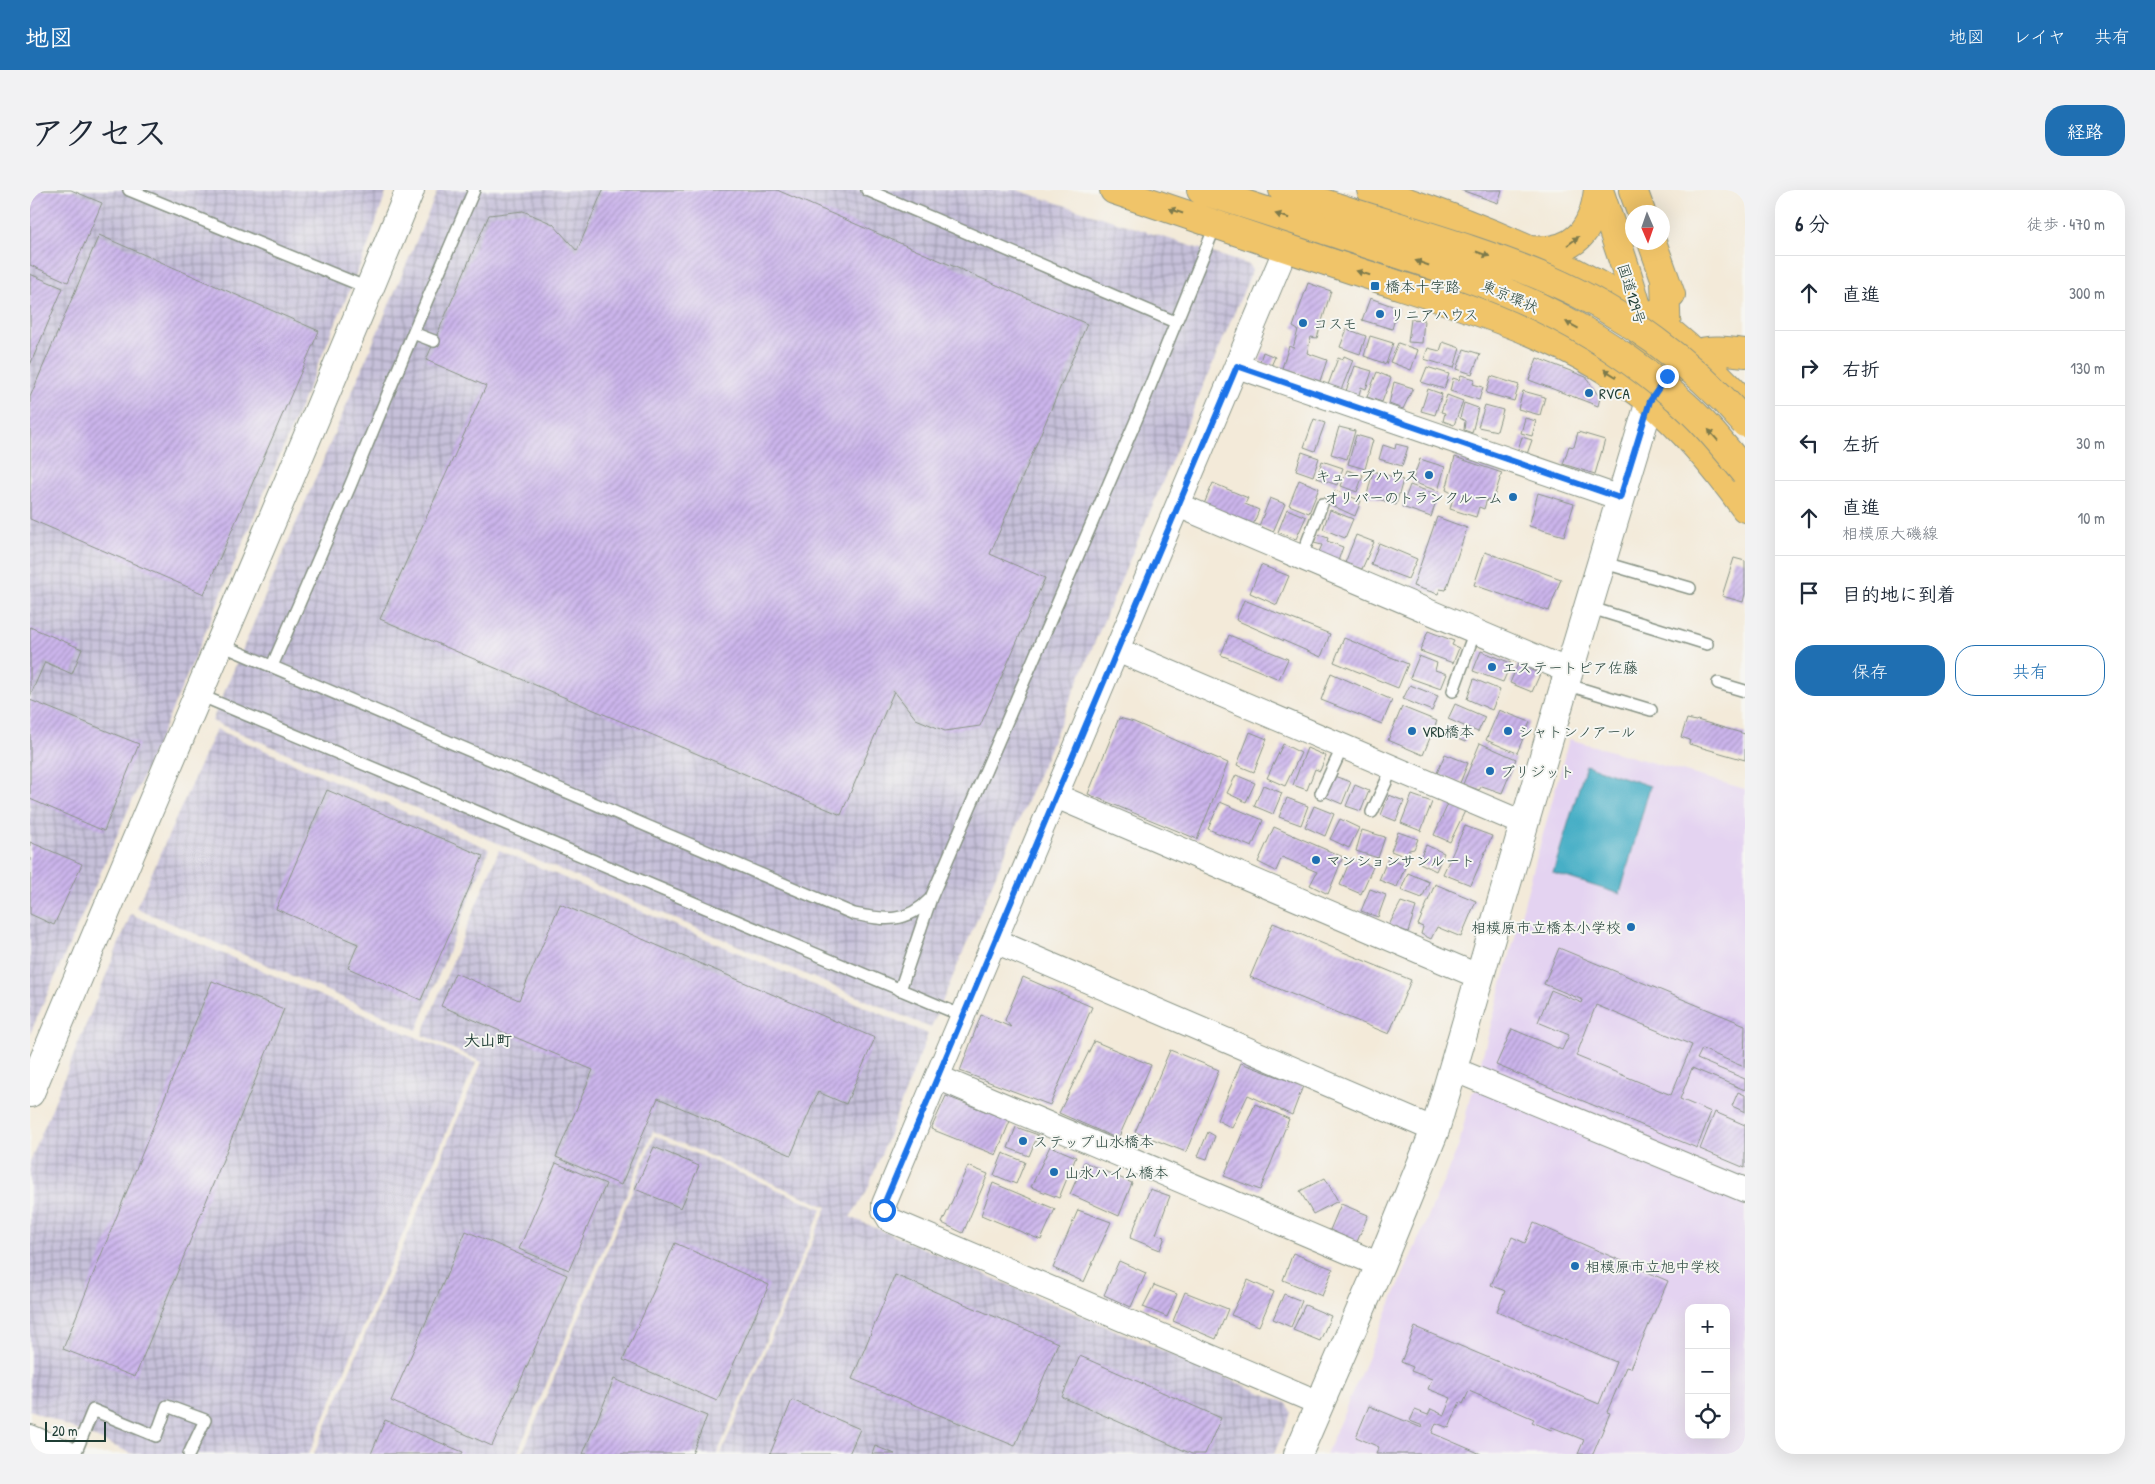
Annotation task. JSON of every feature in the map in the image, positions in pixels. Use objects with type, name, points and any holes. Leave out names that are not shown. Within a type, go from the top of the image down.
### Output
[{"type":"main road","points":[[1114,190],[1487,314],[1568,349],[1612,374],[1650,401],[1682,431],[1717,469],[1745,508]]},
{"type":"main road","name":"東京環状","points":[[1201,190],[1332,219],[1508,263],[1589,299],[1669,352],[1745,410]]},
{"type":"main road","name":"東京環状","points":[[1283,190],[1332,219],[1539,307],[1579,328],[1619,354],[1680,400],[1709,429],[1745,472]]},
{"type":"main road","points":[[1371,190],[1399,194],[1555,262],[1638,309],[1695,354],[1722,379],[1745,410]]},
{"type":"main road","points":[[1526,250],[1555,250],[1569,246],[1582,234],[1592,220],[1599,190]]},
{"type":"main road","name":"国道129号","points":[[1599,190],[1638,309],[1647,347],[1650,401]]},
{"type":"main road","points":[[1633,190],[1638,205]]},
{"type":"main road","points":[[1655,250],[1664,280],[1695,354]]},
{"type":"main road","points":[[1650,401],[1667,344],[1668,332],[1664,280]]},
{"type":"main road","points":[[1650,401],[1667,376],[1695,354],[1715,351],[1745,353]]},
{"type":"main road","points":[[1745,374],[1743,389],[1745,410]]},
{"type":"street","points":[[30,1093],[197,694],[370,289],[410,190]]},
{"type":"street","points":[[1286,248],[937,1077],[884,1204],[884,1210],[890,1220],[1319,1403]]},
{"type":"street","points":[[1237,366],[1620,498]]},
{"type":"street","points":[[1298,1454],[1380,1265],[1435,1130],[1567,677],[1650,401]]},
{"type":"street","points":[[1178,505],[1475,631],[1567,677]]},
{"type":"street","points":[[1117,650],[1525,824]]},
{"type":"street","points":[[1056,796],[1480,977]]},
{"type":"street","points":[[995,941],[1435,1130]]},
{"type":"street","points":[[1453,1069],[1745,1190]]},
{"type":"street","points":[[937,1077],[1380,1265]]},
{"type":"street","points":[[30,1439],[65,1454]]},
{"type":"lane","points":[[129,190],[370,289]]},
{"type":"lane","points":[[272,666],[474,190]]},
{"type":"lane","points":[[867,190],[1175,322]]},
{"type":"lane","points":[[900,990],[931,898],[1137,418],[1216,224]]},
{"type":"lane","points":[[414,333],[434,341]]},
{"type":"lane","points":[[1301,558],[1322,504]]},
{"type":"lane","points":[[1601,562],[1690,588]]},
{"type":"lane","points":[[1588,607],[1707,644]]},
{"type":"lane","points":[[1453,691],[1475,631]]},
{"type":"lane","points":[[219,644],[854,914],[881,919],[905,918],[921,909],[931,898]]},
{"type":"lane","points":[[1567,677],[1651,710]]},
{"type":"lane","points":[[1718,683],[1745,691]]},
{"type":"lane","points":[[197,694],[963,1016]]},
{"type":"lane","points":[[1320,792],[1343,746]]},
{"type":"lane","points":[[1372,812],[1393,767]]},
{"type":"lane","points":[[75,1454],[93,1410],[156,1436],[167,1406],[205,1420],[188,1454]]},
{"type":"shaded area","points":[[30,190],[387,190],[368,246],[186,678],[30,1034]]},
{"type":"shaded area","points":[[438,190],[1017,190],[1250,265],[1252,271],[931,1028],[212,721]]},
{"type":"shaded area","points":[[216,729],[489,849],[417,1030],[136,908]]},
{"type":"shaded area","name":"相模原市立橋本小学校","points":[[1569,739],[1745,789],[1745,1183],[1485,1073],[1480,1065]]},
{"type":"shaded area","points":[[499,850],[928,1034],[866,1193],[850,1217],[1288,1404],[1291,1413],[1274,1454],[721,1454],[827,1207],[653,1131],[517,1454],[314,1454],[482,1062],[422,1035]]},
{"type":"shaded area","points":[[131,914],[476,1063],[309,1454],[133,1454],[30,1410],[30,1162]]},
{"type":"shaded area","name":"相模原市立旭中学校","points":[[1480,1088],[1745,1198],[1745,1454],[1326,1454],[1459,1145],[1471,1093]]},
{"type":"shaded area","points":[[655,1136],[822,1209],[717,1454],[522,1454]]},
{"type":"water","points":[[1586,765],[1650,786],[1620,894],[1553,873]]},
{"type":"building","points":[[30,190],[71,190],[102,203],[68,282],[30,265]]},
{"type":"building","points":[[603,190],[777,190],[1087,324],[990,554],[1045,578],[980,726],[945,731],[916,719],[894,691],[841,815],[380,619],[486,386],[426,360],[489,215],[523,211],[553,224],[577,251]]},
{"type":"building","points":[[1461,190],[1502,190],[1498,203]]},
{"type":"building","points":[[99,235],[319,331],[204,594],[30,519],[30,397]]},
{"type":"building","points":[[30,274],[63,288],[30,365]]},
{"type":"building","points":[[1308,283],[1331,291],[1317,338],[1311,337],[1307,353],[1327,360],[1320,381],[1282,368],[1289,346],[1293,348],[1298,330],[1293,327]]},
{"type":"building","name":"リニアハウス","points":[[1370,298],[1398,308],[1392,329],[1362,320]]},
{"type":"building","points":[[1411,319],[1424,320],[1422,343],[1408,342]]},
{"type":"building","points":[[1347,329],[1366,336],[1360,354],[1340,347]]},
{"type":"building","points":[[1370,336],[1393,343],[1386,364],[1364,356]]},
{"type":"building","points":[[1443,342],[1460,348],[1454,368],[1424,359],[1428,348],[1440,351]]},
{"type":"building","points":[[1398,343],[1418,350],[1411,370],[1390,362]]},
{"type":"building","points":[[1464,349],[1480,354],[1472,374],[1457,369]]},
{"type":"building","points":[[1263,352],[1275,357],[1271,366],[1260,361]]},
{"type":"building","points":[[1344,356],[1353,360],[1341,390],[1328,385],[1338,358],[1343,360]]},
{"type":"building","points":[[1537,358],[1586,377],[1600,398],[1598,406],[1529,380]]},
{"type":"building","points":[[1355,366],[1372,371],[1366,389],[1361,387],[1359,395],[1346,391]]},
{"type":"building","points":[[1427,367],[1449,374],[1444,389],[1421,382]]},
{"type":"building","points":[[1377,372],[1391,378],[1382,402],[1367,397]]},
{"type":"building","points":[[1461,375],[1475,379],[1473,384],[1483,387],[1479,400],[1450,391],[1453,378],[1459,380]]},
{"type":"building","points":[[1491,376],[1519,385],[1514,401],[1486,393]]},
{"type":"building","points":[[1394,382],[1413,388],[1403,409],[1389,404]]},
{"type":"building","points":[[1428,389],[1442,394],[1435,415],[1421,411]]},
{"type":"building","points":[[1523,391],[1545,397],[1540,415],[1518,409]]},
{"type":"building","points":[[1447,395],[1463,401],[1454,425],[1443,421],[1445,413],[1441,412]]},
{"type":"building","points":[[1464,403],[1478,408],[1472,433],[1464,430],[1465,421],[1460,418]]},
{"type":"building","points":[[1485,405],[1503,410],[1497,431],[1478,427]]},
{"type":"building","points":[[1525,418],[1536,421],[1532,436],[1521,433]]},
{"type":"building","points":[[1314,419],[1325,423],[1315,451],[1304,447]]},
{"type":"building","points":[[1339,427],[1355,431],[1347,459],[1331,454]]},
{"type":"building","points":[[1578,432],[1605,440],[1595,474],[1563,464],[1569,446],[1574,447]]},
{"type":"building","points":[[1356,435],[1373,440],[1365,469],[1348,464]]},
{"type":"building","points":[[1522,437],[1532,440],[1527,454],[1517,452]]},
{"type":"building","points":[[1396,444],[1408,447],[1402,466],[1379,459],[1383,445],[1395,449]]},
{"type":"building","points":[[1302,452],[1319,458],[1313,476],[1296,470]]},
{"type":"building","points":[[1455,457],[1502,473],[1493,500],[1487,499],[1484,509],[1479,507],[1476,517],[1450,509],[1454,494],[1446,490]]},
{"type":"building","name":"キューブハウス","points":[[1420,459],[1445,467],[1438,491],[1412,482]]},
{"type":"building","points":[[1322,461],[1343,468],[1337,485],[1317,478]]},
{"type":"building","points":[[1347,470],[1363,475],[1357,492],[1341,486]]},
{"type":"building","points":[[1373,471],[1403,480],[1396,505],[1367,495]]},
{"type":"building","points":[[1299,480],[1319,488],[1309,513],[1289,505]]},
{"type":"building","points":[[1213,483],[1248,498],[1245,504],[1259,510],[1253,525],[1204,504]]},
{"type":"building","points":[[1410,485],[1438,495],[1431,517],[1402,507]]},
{"type":"building","points":[[1335,490],[1361,501],[1355,516],[1329,504]]},
{"type":"building","points":[[1538,493],[1574,504],[1564,536],[1529,526]]},
{"type":"building","points":[[1270,498],[1285,504],[1273,532],[1259,526]]},
{"type":"building","points":[[1287,509],[1306,517],[1296,539],[1278,532]]},
{"type":"building","points":[[1330,510],[1353,519],[1345,538],[1323,529]]},
{"type":"building","points":[[1437,517],[1467,528],[1446,590],[1440,589],[1438,594],[1413,586]]},
{"type":"building","points":[[1317,534],[1328,538],[1327,541],[1343,547],[1338,561],[1318,554],[1322,545],[1314,543]]},
{"type":"building","points":[[1356,535],[1374,542],[1362,569],[1345,563]]},
{"type":"building","points":[[1379,543],[1417,559],[1408,579],[1371,565]]},
{"type":"building","points":[[1485,552],[1561,579],[1549,611],[1474,585]]},
{"type":"building","points":[[1734,558],[1745,561],[1745,594],[1743,602],[1722,596]]},
{"type":"building","points":[[1261,565],[1289,576],[1277,605],[1250,593]]},
{"type":"building","points":[[1244,600],[1330,634],[1321,657],[1236,620]]},
{"type":"building","points":[[30,627],[82,649],[72,674],[45,662],[30,696]]},
{"type":"building","points":[[1428,631],[1454,641],[1452,645],[1459,648],[1453,663],[1420,651]]},
{"type":"building","points":[[1229,635],[1288,659],[1279,679],[1221,655]]},
{"type":"building","points":[[1344,638],[1408,664],[1398,688],[1334,662]]},
{"type":"building","name":"エステートピア佐藤","points":[[1481,651],[1511,663],[1503,682],[1473,671]]},
{"type":"building","points":[[1419,656],[1437,663],[1435,670],[1447,674],[1441,689],[1410,678]]},
{"type":"building","points":[[1518,664],[1540,674],[1532,692],[1510,683]]},
{"type":"building","points":[[1331,673],[1392,700],[1382,724],[1321,700]]},
{"type":"building","points":[[1474,679],[1500,690],[1492,710],[1467,699]]},
{"type":"building","points":[[1410,685],[1438,696],[1432,711],[1403,699]]},
{"type":"building","points":[[30,700],[139,744],[104,831],[30,799]]},
{"type":"building","points":[[1455,704],[1485,717],[1478,732],[1448,719]]},
{"type":"building","name":"VRD橋本","points":[[1402,707],[1437,721],[1423,755],[1388,740]]},
{"type":"building","name":"シャトンノアール","points":[[1499,710],[1530,722],[1517,753],[1486,740]]},
{"type":"building","points":[[1119,718],[1134,722],[1228,763],[1197,839],[1088,794]]},
{"type":"building","points":[[1687,719],[1697,720],[1745,734],[1745,760],[1689,744],[1690,740],[1681,737]]},
{"type":"building","points":[[1454,730],[1468,735],[1465,742],[1451,736]]},
{"type":"building","points":[[1250,732],[1267,739],[1254,772],[1237,765]]},
{"type":"building","name":"ブリジット","points":[[1480,743],[1516,759],[1502,793],[1482,786],[1479,790],[1463,784]]},
{"type":"building","points":[[1283,744],[1301,753],[1285,786],[1267,778]]},
{"type":"building","points":[[1307,748],[1326,756],[1320,771],[1315,769],[1307,790],[1293,785]]},
{"type":"building","points":[[1445,754],[1468,763],[1460,783],[1437,773]]},
{"type":"building","points":[[1236,775],[1255,783],[1246,802],[1227,793]]},
{"type":"building","points":[[1334,776],[1351,782],[1342,804],[1326,797]]},
{"type":"building","points":[[1263,785],[1282,793],[1273,814],[1254,806]]},
{"type":"building","points":[[1355,785],[1369,791],[1361,811],[1346,806]]},
{"type":"building","points":[[327,790],[483,856],[421,1000],[348,968],[358,944],[276,909]]},
{"type":"building","points":[[1389,795],[1404,801],[1396,821],[1381,815]]},
{"type":"building","points":[[1412,795],[1432,802],[1421,831],[1401,823]]},
{"type":"building","points":[[1287,798],[1308,806],[1301,825],[1279,817]]},
{"type":"building","points":[[1220,802],[1263,820],[1252,847],[1208,829]]},
{"type":"building","points":[[1448,804],[1465,811],[1450,842],[1434,835]]},
{"type":"building","points":[[1314,806],[1334,814],[1325,836],[1305,827]]},
{"type":"building","points":[[1340,819],[1359,828],[1349,848],[1330,839]]},
{"type":"building","points":[[1465,826],[1492,836],[1471,885],[1443,874]]},
{"type":"building","name":"マンションサンルート","points":[[1274,827],[1343,857],[1328,894],[1310,885],[1317,872],[1282,857],[1276,871],[1258,862]]},
{"type":"building","points":[[1362,830],[1385,837],[1378,858],[1356,851]]},
{"type":"building","points":[[1398,832],[1418,839],[1414,849],[1409,850],[1406,857],[1391,851]]},
{"type":"building","points":[[30,842],[82,864],[54,925],[30,914]]},
{"type":"building","points":[[1426,845],[1444,853],[1436,871],[1418,862]]},
{"type":"building","points":[[1351,858],[1373,867],[1361,894],[1340,885]]},
{"type":"building","points":[[1388,858],[1406,865],[1397,887],[1379,880]]},
{"type":"building","points":[[1408,873],[1429,882],[1422,898],[1401,890]]},
{"type":"building","points":[[1435,884],[1476,901],[1461,937],[1437,927],[1431,939],[1421,934],[1423,927],[1418,925]]},
{"type":"building","points":[[1370,889],[1386,895],[1378,917],[1361,911]]},
{"type":"building","points":[[1401,902],[1416,907],[1408,932],[1389,925]]},
{"type":"building","points":[[560,904],[875,1038],[846,1104],[818,1092],[791,1155],[658,1098],[621,1185],[556,1157],[593,1070],[441,1006],[455,973],[519,1000]]},
{"type":"building","points":[[1273,923],[1411,980],[1389,1034],[1250,977]]},
{"type":"building","points":[[1559,948],[1745,1025],[1744,1067],[1702,1049],[1697,1059],[1745,1079],[1745,1090],[1692,1068],[1680,1099],[1711,1112],[1697,1148],[1496,1065],[1512,1029],[1562,1050],[1569,1035],[1538,1022],[1551,990],[1582,1003],[1583,1000],[1544,984]],"holes":[[[1596,1005],[1692,1045],[1671,1095],[1576,1056]]]},
{"type":"building","points":[[1023,977],[1092,1007],[1050,1105],[960,1071],[981,1015],[1011,1027],[1005,1020]]},
{"type":"building","points":[[212,981],[284,1009],[135,1377],[63,1349]]},
{"type":"building","points":[[1094,1041],[1151,1065],[1118,1139],[1059,1113]]},
{"type":"building","points":[[1170,1050],[1219,1070],[1186,1152],[1135,1132]]},
{"type":"building","points":[[1241,1063],[1303,1086],[1292,1115],[1248,1095],[1232,1128],[1217,1120]]},
{"type":"building","points":[[1738,1092],[1745,1095],[1745,1112],[1732,1106]]},
{"type":"building","points":[[946,1096],[1010,1121],[996,1155],[931,1129]]},
{"type":"building","points":[[1255,1104],[1289,1119],[1260,1190],[1224,1176]]},
{"type":"building","points":[[1715,1112],[1745,1125],[1745,1168],[1700,1149]]},
{"type":"building","name":"ステップ山水橋本","points":[[1016,1127],[1038,1135],[1029,1156],[1008,1148]]},
{"type":"building","points":[[1208,1132],[1215,1136],[1207,1159],[1198,1156]]},
{"type":"building","name":"山水ハイム橋本","points":[[1050,1146],[1076,1157],[1059,1198],[1031,1187]]},
{"type":"building","points":[[654,1147],[699,1166],[681,1208],[635,1189]]},
{"type":"building","points":[[1003,1153],[1025,1162],[1016,1184],[994,1175]]},
{"type":"building","points":[[1084,1162],[1132,1183],[1119,1216],[1070,1194]]},
{"type":"building","points":[[556,1163],[606,1184],[569,1270],[519,1249]]},
{"type":"building","points":[[968,1166],[988,1174],[963,1233],[942,1223]]},
{"type":"building","points":[[1325,1178],[1338,1201],[1313,1214],[1300,1191]]},
{"type":"building","points":[[993,1183],[1055,1209],[1041,1240],[981,1215]]},
{"type":"building","points":[[1150,1189],[1170,1196],[1156,1234],[1165,1237],[1160,1250],[1130,1238]]},
{"type":"building","points":[[1341,1204],[1368,1215],[1357,1242],[1330,1230]]},
{"type":"building","points":[[1078,1210],[1111,1222],[1084,1282],[1053,1268]]},
{"type":"building","points":[[1534,1223],[1668,1281],[1630,1368],[1626,1367],[1607,1412],[1610,1413],[1593,1454],[1578,1454],[1584,1440],[1552,1427],[1551,1430],[1532,1422],[1534,1419],[1469,1391],[1463,1404],[1460,1402],[1449,1428],[1436,1423],[1432,1433],[1481,1454],[1376,1454],[1379,1447],[1356,1437],[1369,1406],[1422,1428],[1423,1426],[1410,1421],[1415,1410],[1428,1415],[1431,1409],[1444,1415],[1451,1398],[1428,1389],[1432,1379],[1411,1371],[1413,1367],[1401,1362],[1415,1327],[1599,1404],[1616,1362],[1497,1311],[1505,1291],[1491,1285],[1512,1237],[1525,1243]]},
{"type":"building","points":[[466,1231],[567,1275],[492,1446],[391,1401]]},
{"type":"building","points":[[675,1243],[769,1285],[717,1401],[623,1360]]},
{"type":"building","points":[[1293,1253],[1333,1269],[1322,1296],[1283,1280]]},
{"type":"building","points":[[1119,1261],[1146,1273],[1131,1307],[1104,1295]]},
{"type":"building","points":[[895,1275],[1058,1343],[1015,1446],[852,1379]]},
{"type":"building","points":[[1248,1280],[1274,1292],[1259,1326],[1231,1315]]},
{"type":"building","points":[[1154,1285],[1177,1294],[1167,1317],[1143,1307]]},
{"type":"building","points":[[1185,1292],[1228,1309],[1216,1339],[1173,1321]]},
{"type":"building","points":[[1284,1294],[1302,1301],[1291,1327],[1273,1319]]},
{"type":"building","points":[[1305,1305],[1331,1316],[1320,1341],[1293,1330]]},
{"type":"building","points":[[1080,1356],[1221,1418],[1205,1454],[1192,1454],[1062,1397]]},
{"type":"building","points":[[614,1379],[707,1416],[692,1454],[583,1454]]},
{"type":"building","points":[[792,1400],[860,1429],[849,1454],[770,1454]]},
{"type":"building","points":[[385,1420],[463,1452],[462,1454],[371,1454]]},
{"type":"building","points":[[875,1446],[895,1454],[872,1454]]},
{"type":"place","name":"橋本十字路","points":[[1375,286]]},
{"type":"place","name":"リニアハウス","points":[[1380,314]]},
{"type":"place","name":"コスモ","points":[[1303,323]]},
{"type":"place","name":"RVCA","points":[[1589,393]]},
{"type":"place","name":"キューブハウス","points":[[1429,475]]},
{"type":"place","name":"オリバーのトランクルーム","points":[[1513,497]]},
{"type":"place","name":"エステートピア佐藤","points":[[1492,667]]},
{"type":"place","name":"VRD橋本","points":[[1412,731]]},
{"type":"place","name":"シャトンノアール","points":[[1508,731]]},
{"type":"place","name":"ブリジット","points":[[1490,771]]},
{"type":"place","name":"マンションサンルート","points":[[1316,860]]},
{"type":"place","name":"相模原市立橋本小学校","points":[[1631,927]]},
{"type":"place","name":"ステップ山水橋本","points":[[1023,1141]]},
{"type":"place","name":"山水ハイム橋本","points":[[1054,1172]]},
{"type":"place","name":"相模原市立旭中学校","points":[[1575,1266]]},
{"type":"district","name":"大山町","points":[[488,1040]]},
{"type":"route","points":[[884,1210],[884,1204],[937,1077],[1237,366],[1620,498],[1650,401],[1656,389],[1667,376]]}]
